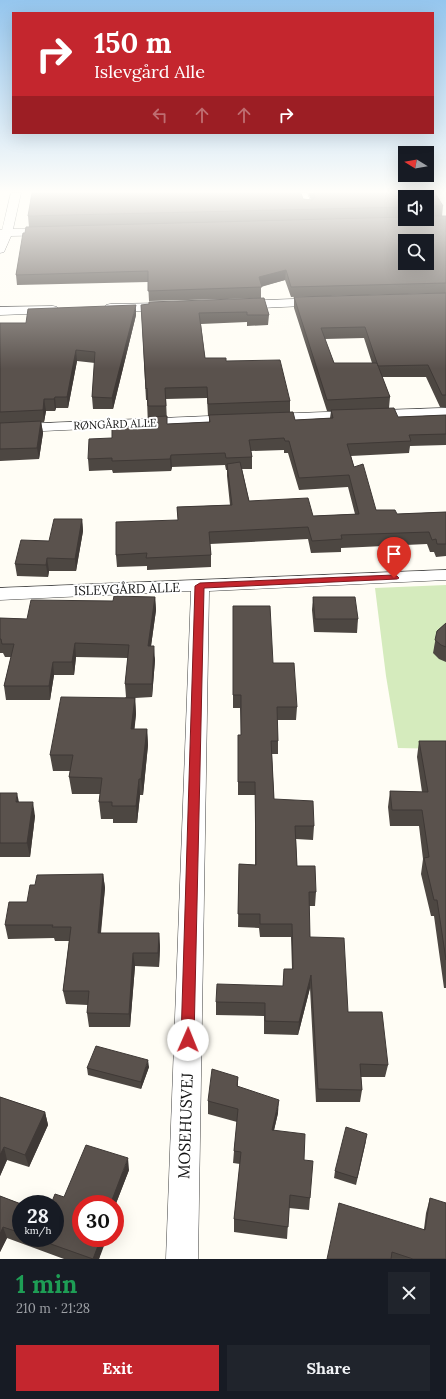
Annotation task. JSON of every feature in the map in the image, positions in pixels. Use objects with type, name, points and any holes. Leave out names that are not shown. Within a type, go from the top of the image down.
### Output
[{"type":"street","points":[[229,305],[330,302]]},
{"type":"street","points":[[95,309],[182,306]]},
{"type":"street","points":[[0,312],[63,310]]},
{"type":"street","name":"RØNGÅRD ALLE","points":[[0,429],[446,412]]},
{"type":"street","name":"ISLEVGÅRD ALLE","points":[[0,594],[446,575]]},
{"type":"street","name":"MOSEHUSVEJ","points":[[182,1259],[200,586]]},
{"type":"green space","points":[[446,585],[446,749],[398,748],[386,676],[375,588]]},
{"type":"building","points":[[20,252],[398,252],[398,270],[434,270],[434,252],[446,252],[446,283],[291,287],[286,270],[259,277],[262,287],[148,291],[148,271],[16,275]]},
{"type":"building","points":[[446,293],[446,395],[442,395],[428,365],[378,366],[390,397],[327,400],[294,297]],"holes":[[[365,327],[377,363],[334,363],[321,328]]]},
{"type":"building","points":[[264,298],[269,315],[247,315],[247,312],[199,313],[205,358],[226,358],[226,361],[280,360],[290,401],[208,404],[207,387],[165,388],[166,406],[148,406],[141,305],[149,304],[149,302]]},
{"type":"building","points":[[136,305],[112,398],[92,397],[95,352],[76,350],[67,397],[44,399],[43,410],[0,412],[0,323],[26,323],[28,309]]},
{"type":"building","points":[[394,408],[398,417],[446,415],[446,434],[409,435],[411,441],[347,444],[354,467],[363,464],[376,510],[395,510],[397,514],[446,512],[446,544],[437,544],[436,539],[432,540],[429,532],[341,535],[342,539],[312,541],[308,527],[209,532],[211,555],[146,558],[147,553],[116,555],[116,522],[178,520],[177,507],[232,505],[227,464],[240,462],[249,501],[308,498],[313,516],[359,514],[349,475],[299,478],[289,441],[285,441],[284,438],[249,440],[252,457],[226,458],[225,453],[171,455],[170,459],[112,461],[112,458],[88,459],[89,439],[112,438],[112,427],[148,426],[148,417],[167,416],[167,424],[210,422],[209,415],[293,412],[295,420],[333,418],[331,410]]},
{"type":"building","points":[[41,421],[37,448],[0,449],[0,423]]},
{"type":"building","points":[[54,519],[82,519],[75,559],[47,558],[46,565],[15,564],[21,540],[49,541]]},
{"type":"building","points":[[114,596],[155,597],[148,646],[154,646],[152,684],[125,684],[129,645],[75,643],[72,662],[53,662],[49,686],[4,686],[14,644],[2,644],[0,639],[0,618],[27,619],[31,600],[113,601]]},
{"type":"building","points":[[313,597],[355,597],[358,619],[315,619]]},
{"type":"building","points":[[233,606],[270,606],[273,663],[294,663],[297,707],[277,707],[278,741],[271,741],[274,799],[313,801],[314,826],[295,826],[297,866],[315,866],[316,892],[309,892],[310,937],[344,938],[348,1012],[382,1012],[388,1065],[360,1064],[362,1090],[318,1089],[311,975],[299,1022],[265,1021],[265,1003],[216,1002],[217,984],[283,986],[284,969],[293,969],[292,924],[260,924],[260,914],[238,914],[239,864],[256,865],[255,782],[238,782],[238,735],[241,735],[241,695],[233,695]]},
{"type":"building","points":[[446,623],[446,647],[435,640],[437,631]]},
{"type":"building","points":[[61,697],[135,698],[131,729],[147,729],[136,806],[112,806],[112,802],[99,802],[102,778],[69,777],[73,755],[50,755]]},
{"type":"building","points":[[419,741],[446,741],[446,960],[437,900],[434,900],[424,858],[429,857],[422,810],[392,810],[390,791],[428,792]]},
{"type":"building","points":[[0,793],[17,793],[16,802],[33,802],[27,843],[0,843]]},
{"type":"building","points":[[103,874],[98,933],[159,933],[158,953],[133,953],[129,1014],[87,1013],[89,991],[63,991],[71,927],[52,927],[53,925],[5,925],[9,902],[27,902],[30,885],[35,885],[37,875]]},
{"type":"building","points":[[96,1046],[148,1060],[141,1082],[87,1068]]},
{"type":"building","points":[[212,1069],[238,1077],[237,1086],[279,1100],[272,1130],[305,1134],[304,1160],[313,1161],[310,1198],[290,1195],[288,1227],[234,1219],[241,1152],[234,1151],[238,1109],[208,1101]]},
{"type":"building","points":[[0,1097],[45,1112],[25,1155],[4,1147],[0,1155]]},
{"type":"building","points":[[346,1127],[367,1134],[357,1178],[335,1171]]},
{"type":"building","points":[[86,1145],[128,1158],[114,1195],[72,1195],[72,1247],[98,1247],[93,1259],[59,1247],[64,1247],[64,1197]]},
{"type":"building","points":[[0,1196],[12,1201],[12,1230],[3,1227],[0,1234]]},
{"type":"building","points":[[430,1198],[446,1203],[446,1259],[413,1259],[392,1252],[391,1259],[327,1259],[339,1203],[425,1230]]},
{"type":"route","points":[[188,1040],[200,586],[394,578]]}]
